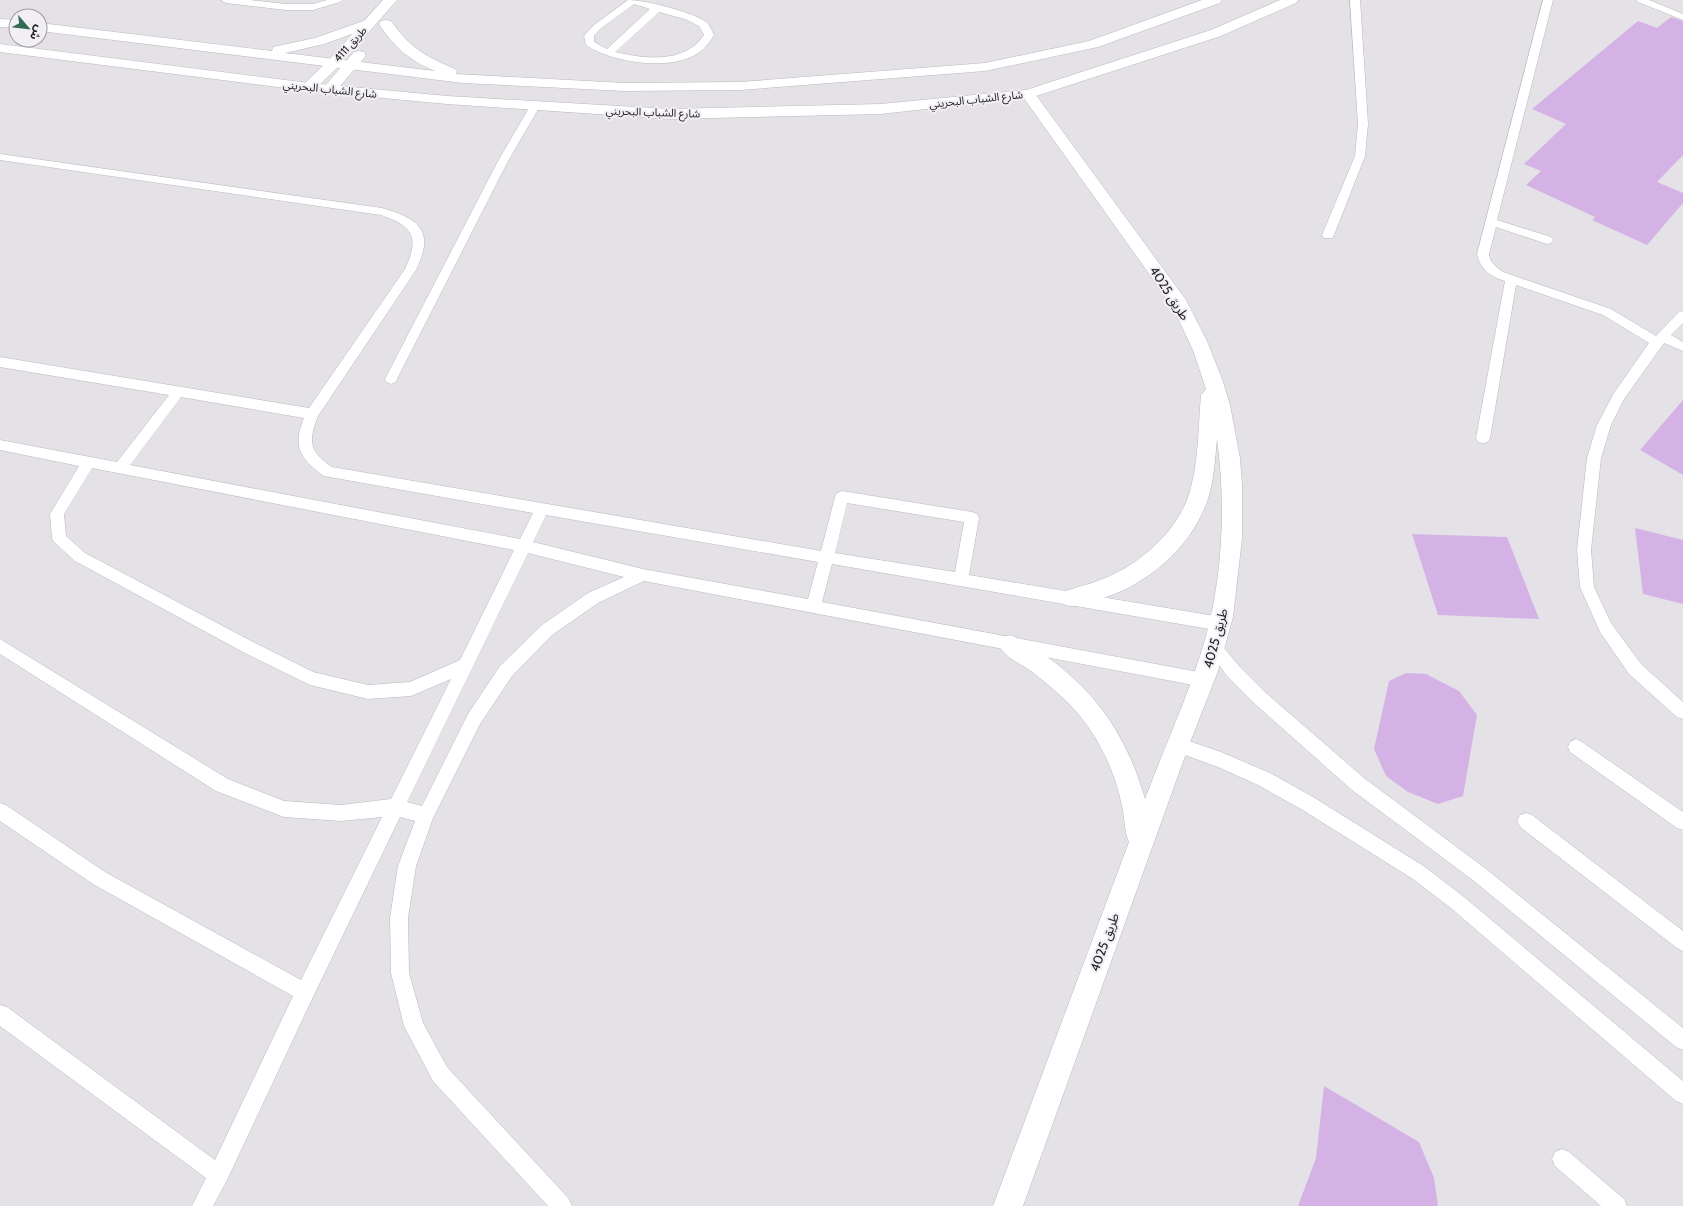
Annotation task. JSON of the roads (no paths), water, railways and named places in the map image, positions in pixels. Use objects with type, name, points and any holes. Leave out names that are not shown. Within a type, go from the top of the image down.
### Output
[{"type":"street","name":"طريق 4111","points":[[309,87],[333,64],[390,0]]},
{"type":"street","name":"طريق 4111","points":[[330,89],[386,24],[404,0]]},
{"type":"street","name":"شارع الشباب البحريني","points":[[48,28],[470,80],[625,87],[740,86],[985,67],[1093,44],[1212,0]]},
{"type":"street","name":"شارع الشباب البحريني","points":[[0,48],[309,87],[447,100],[671,114],[881,109],[1028,94],[1216,33],[1291,0]]},
{"type":"street","points":[[257,54],[320,42],[369,23]]},
{"type":"street","points":[[386,24],[399,42],[412,52],[433,65],[470,80]]},
{"type":"street","name":"طريق 4025","points":[[1008,1206],[1177,745],[1204,680],[1221,624],[1231,558],[1233,494],[1227,435],[1213,380],[1198,341],[1180,304],[1028,94]]},
{"type":"street","points":[[1073,598],[1106,588],[1136,572],[1160,554],[1180,532],[1194,507],[1202,482],[1213,380]]},
{"type":"street","points":[[1010,645],[1036,660],[1060,678],[1081,700],[1100,724],[1117,751],[1129,780],[1137,811],[1141,843]]},
{"type":"lane","points":[[226,0],[286,7],[313,7],[336,0]]},
{"type":"lane","points":[[1328,235],[1360,156],[1362,140],[1363,124],[1355,0]]},
{"type":"lane","points":[[1548,0],[1483,254],[1484,261],[1494,272],[1607,312],[1660,340],[1683,347]]},
{"type":"lane","points":[[1641,0],[1683,17]]},
{"type":"lane","points":[[633,1],[657,8],[688,17],[703,24],[709,35],[702,45],[690,54],[674,60],[630,58],[595,49],[589,43],[589,36],[597,27],[633,1]]},
{"type":"lane","points":[[608,53],[657,8]]},
{"type":"lane","points":[[391,380],[502,163],[534,106]]},
{"type":"lane","points":[[0,157],[382,212],[400,217],[413,227],[420,239],[419,254],[410,270],[312,414],[305,431],[305,448],[314,462],[329,472],[1221,624]]},
{"type":"lane","points":[[1491,222],[1547,240]]},
{"type":"lane","points":[[1483,438],[1511,279]]},
{"type":"lane","points":[[1681,322],[1660,340],[1619,396],[1604,425],[1594,458],[1584,550],[1587,587],[1605,627],[1635,669],[1683,712]]},
{"type":"lane","points":[[0,362],[312,414]]},
{"type":"lane","points":[[120,468],[178,392]]},
{"type":"lane","points":[[0,445],[523,546],[643,575],[1010,645],[1204,680]]},
{"type":"lane","points":[[88,462],[57,514],[59,538],[80,557],[87,561],[248,647],[310,678],[368,692],[411,689],[465,665]]},
{"type":"lane","points":[[813,608],[842,496],[972,518],[961,580]]},
{"type":"lane","points":[[202,1206],[219,1174],[395,807],[542,509]]},
{"type":"lane","points":[[562,1206],[440,1074],[414,1026],[400,973],[398,918],[407,866],[426,815],[474,719],[506,671],[547,630],[593,598],[643,575]]},
{"type":"lane","points":[[0,646],[222,785],[284,810],[341,813],[395,807],[426,815]]},
{"type":"lane","points":[[1214,647],[1233,671],[1260,698],[1353,780],[1480,875],[1683,1040]]},
{"type":"lane","points":[[1177,745],[1220,760],[1264,779],[1307,803],[1419,873],[1458,903],[1683,1094]]},
{"type":"lane","points":[[1576,747],[1683,822]]},
{"type":"lane","points":[[0,811],[99,878],[305,992]]},
{"type":"lane","points":[[1526,821],[1683,942]]},
{"type":"lane","points":[[0,1014],[219,1174]]},
{"type":"lane","points":[[1562,1159],[1617,1206]]}]
